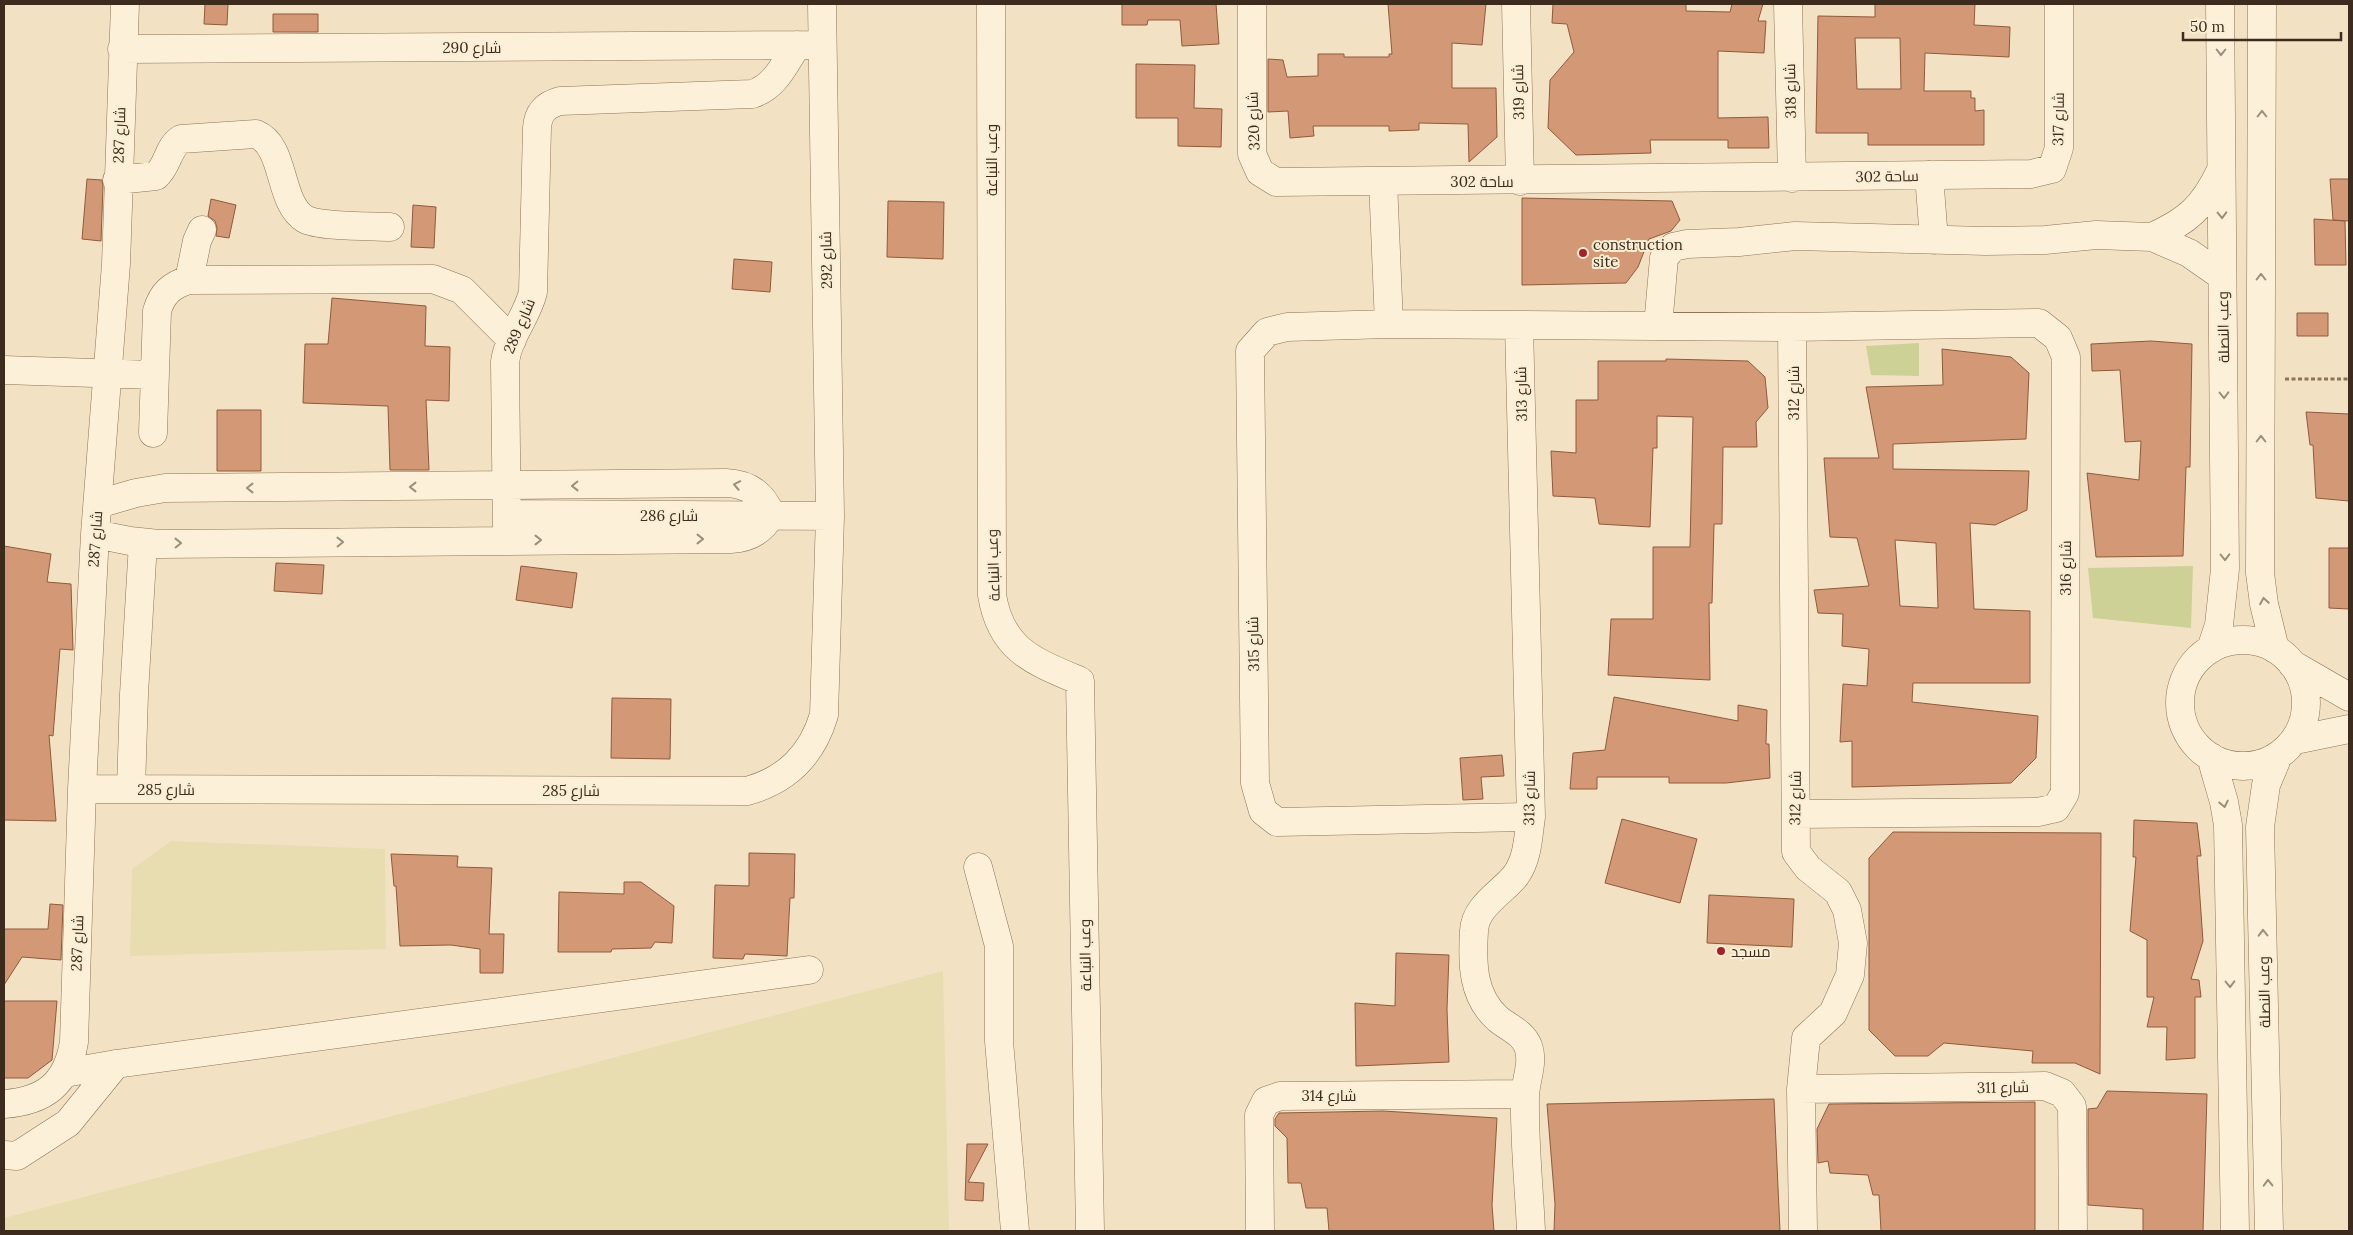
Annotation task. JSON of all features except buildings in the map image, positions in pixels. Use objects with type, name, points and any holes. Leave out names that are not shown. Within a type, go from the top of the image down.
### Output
[{"type":"street","name":"شارع 287","points":[[65,1073],[71,1061],[74,1042],[82,789],[95,534],[116,264],[125,4]]},
{"type":"street","name":"شارع 292","points":[[822,4],[810,45],[830,516]]},
{"type":"street","name":"وعب النباعة","points":[[991,4],[992,595],[998,621],[1013,644],[1027,656],[1080,682],[1090,1231]]},
{"type":"street","name":"شارع 320","points":[[1252,4],[1252,154],[1260,172],[1276,182],[1383,181]]},
{"type":"street","name":"شارع 319","points":[[1516,4],[1520,181]]},
{"type":"street","name":"شارع 318","points":[[1788,4],[1792,178]]},
{"type":"street","name":"شارع 317","points":[[1929,175],[2031,174],[2052,169],[2059,148],[2059,4]]},
{"type":"street","name":"وعب النصلة","points":[[2211,649],[2219,625],[2225,569],[2220,4]]},
{"type":"street","points":[[2262,4],[2260,573],[2264,604],[2283,656],[2302,681],[2306,701],[2304,722],[2286,748]]},
{"type":"street","name":"شارع 290","points":[[122,49],[810,45]]},
{"type":"street","name":"شارع 289","points":[[507,527],[505,362],[512,340],[528,311],[535,282],[538,120],[540,113],[552,103],[752,94],[767,88],[810,45]]},
{"type":"street","points":[[118,180],[156,176],[163,169],[174,144],[180,139],[256,134],[269,145],[292,204],[300,215],[313,222],[390,227]]},
{"type":"street","points":[[2152,237],[2176,227],[2196,212],[2210,193],[2221,170]]},
{"type":"street","name":"ساحة 302","points":[[1383,181],[1520,181],[1929,175],[1934,240]]},
{"type":"street","points":[[1383,181],[1389,324],[1792,327]]},
{"type":"street","points":[[189,280],[202,230]]},
{"type":"street","points":[[1658,326],[1664,258],[1673,248],[1680,244],[1739,242],[1795,236],[1934,240],[2045,240],[2096,235],[2152,237],[2189,253],[2222,276]]},
{"type":"street","points":[[153,434],[156,311],[159,302],[171,287],[189,280],[432,279],[462,290],[512,340]]},
{"type":"street","name":"شارع 316","points":[[1792,327],[2040,322],[2058,338],[2066,356],[2065,793],[2056,808],[2038,812],[1796,814]]},
{"type":"street","name":"شارع 315","points":[[1389,324],[1287,327],[1267,332],[1250,351],[1255,783],[1263,811],[1277,822],[1531,817]]},
{"type":"street","name":"شارع 313","points":[[1519,325],[1531,817],[1526,857],[1515,876],[1483,908],[1474,928],[1474,963],[1480,998],[1497,1018],[1522,1035],[1528,1047],[1530,1061],[1525,1094],[1531,1231]]},
{"type":"street","name":"شارع 312","points":[[1792,327],[1796,852],[1808,868],[1838,892],[1847,910],[1853,943],[1850,975],[1834,1013],[1806,1038],[1801,1089],[1803,1231]]},
{"type":"street","points":[[4,370],[154,375]]},
{"type":"street","points":[[98,504],[136,493],[165,488],[738,484],[759,495],[767,504],[771,515]]},
{"type":"street","points":[[771,515],[830,516]]},
{"type":"street","points":[[95,534],[143,543],[507,527],[741,538],[759,531],[771,515]]},
{"type":"street","name":"شارع 285","points":[[82,789],[747,791],[759,788],[786,774],[800,762],[819,732],[824,715],[830,516]]},
{"type":"street","points":[[131,789],[134,694],[143,543]]},
{"type":"street","points":[[2349,697],[2283,656],[2254,641],[2231,641],[2211,649],[2194,663],[2184,682],[2180,703],[2183,724],[2194,743],[2210,757],[2227,764],[2245,766],[2262,764],[2286,748],[2349,729]]},
{"type":"street","name":"وعب النصلة","points":[[2269,1231],[2260,827],[2266,785],[2286,748]]},
{"type":"street","points":[[2210,757],[2224,802],[2228,825],[2235,1231]]},
{"type":"street","points":[[978,867],[999,946],[999,1042],[1015,1231]]},
{"type":"street","points":[[4,1104],[24,1103],[36,1098],[47,1092],[65,1073],[116,1064],[808,970]]},
{"type":"street","points":[[4,1155],[17,1156],[68,1123],[116,1064]]},
{"type":"street","name":"شارع 311","points":[[1801,1089],[2045,1086],[2062,1093],[2072,1106],[2072,1231]]},
{"type":"street","name":"شارع 314","points":[[1260,1231],[1259,1116],[1266,1101],[1280,1096],[1525,1094]]},
{"type":"path","points":[[2261,379],[2349,379]]},
{"type":"shaded area","points":[[171,841],[385,849],[386,949],[130,956],[132,869]]},
{"type":"shaded area","points":[[943,971],[949,1231],[4,1231],[4,1218]]},
{"type":"green space","points":[[1919,343],[1919,376],[1871,375],[1866,346]]},
{"type":"green space","points":[[2193,566],[2191,628],[2093,618],[2088,568]]},
{"type":"place","name":"construction site","points":[[1583,253]]},
{"type":"place","name":"مسجد","points":[[1721,951]]}]
